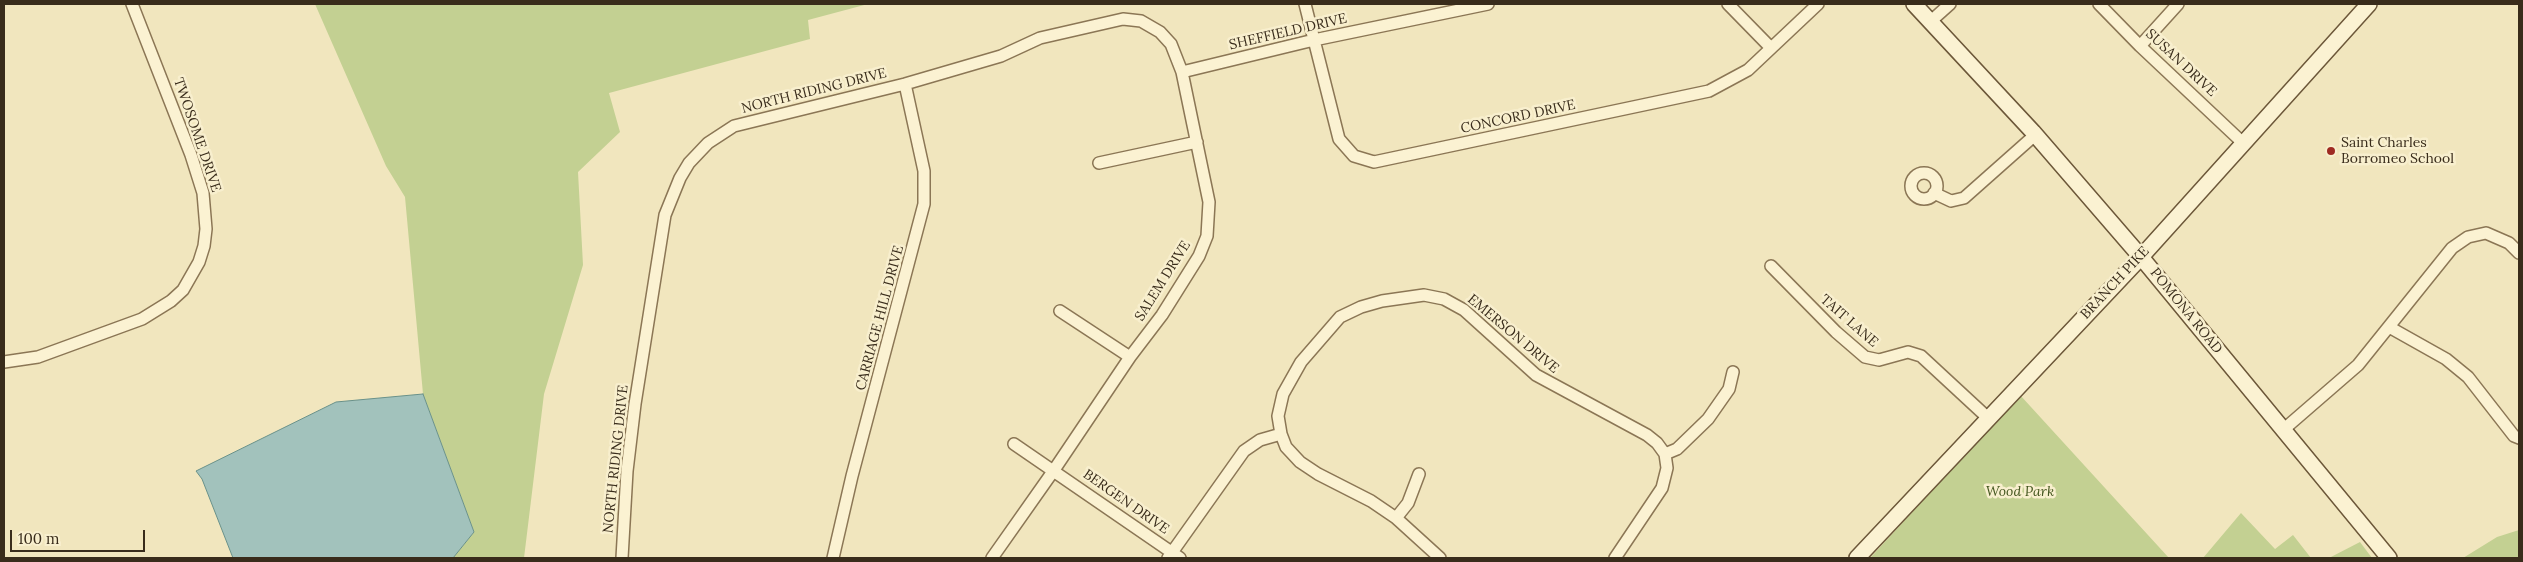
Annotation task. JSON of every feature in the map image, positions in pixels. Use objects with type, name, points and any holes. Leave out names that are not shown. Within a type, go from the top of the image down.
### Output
[{"type":"street","name":"TWOSOME DRIVE","points":[[4,362],[38,357],[142,319],[172,301],[192,276],[199,262],[206,229],[203,193],[191,155],[132,4]]},
{"type":"street","name":"CONCORD DRIVE","points":[[1305,4],[1339,139],[1354,156],[1374,162],[1709,92],[1748,70],[1818,4]]},
{"type":"street","name":"SHEFFIELD DRIVE","points":[[1182,72],[1453,7],[1488,4]]},
{"type":"street","points":[[1728,4],[1771,48]]},
{"type":"street","name":"POMONA ROAD","points":[[1914,4],[2035,134],[2141,257],[2389,558]]},
{"type":"street","points":[[1931,21],[1950,4]]},
{"type":"street","name":"SUSAN DRIVE","points":[[2099,4],[2140,46],[2243,143]]},
{"type":"street","points":[[2140,46],[2178,4]]},
{"type":"street","name":"BRANCH PIKE","points":[[1857,558],[2141,257],[2369,4]]},
{"type":"street","name":"SALEM DRIVE","points":[[992,558],[1187,276],[1207,236],[1208,202],[1197,142],[1182,72],[1171,44],[1151,25],[1140,21],[1123,19],[1084,28]]},
{"type":"street","name":"NORTH RIDING DRIVE","points":[[622,558],[626,480],[635,404],[666,215],[680,178],[689,163],[708,143],[734,126],[905,84],[1000,56],[1040,38],[1084,28]]},
{"type":"street","name":"CARRIAGE HILL DRIVE","points":[[833,558],[924,204],[924,171],[905,84]]},
{"type":"street","points":[[1934,193],[1951,201],[1964,198],[2035,134]]},
{"type":"street","points":[[1099,162],[1197,142]]},
{"type":"street","points":[[2283,430],[2344,378],[2389,327],[2452,248],[2468,237],[2486,234],[2494,235],[2509,243],[2519,253]]},
{"type":"street","name":"TAIT LANE","points":[[1771,266],[1836,332],[1865,357],[1879,360],[1908,352],[1920,356],[1988,418]]},
{"type":"street","name":"EMERSON DRIVE","points":[[1440,558],[1396,518],[1371,501],[1318,474],[1300,462],[1286,447],[1281,434],[1278,416],[1283,394],[1301,362],[1331,325],[1340,317],[1361,307],[1382,301],[1424,295],[1444,299],[1464,310],[1536,375],[1647,435],[1657,443],[1665,454]]},
{"type":"street","points":[[1060,311],[1130,357]]},
{"type":"street","points":[[2389,327],[2446,359],[2468,377],[2514,436],[2519,438]]},
{"type":"street","points":[[1615,558],[1662,488],[1667,468],[1665,454],[1677,449],[1708,419],[1729,389],[1733,372]]},
{"type":"street","points":[[1174,556],[1234,462],[1244,451],[1260,440],[1281,434]]},
{"type":"street","name":"BERGEN DRIVE","points":[[1014,444],[1054,470],[1174,556]]},
{"type":"street","points":[[1396,518],[1408,503],[1418,474]]},
{"type":"green space","points":[[315,4],[868,4],[808,20],[810,39],[609,93],[620,132],[578,172],[583,265],[544,394],[524,558],[453,558],[474,532],[423,394],[405,197],[386,166]]},
{"type":"green space","name":"Wood Park","points":[[2020,395],[2169,558],[1871,557]]},
{"type":"green space","points":[[2241,513],[2275,549],[2293,535],[2311,558],[2203,558]]},
{"type":"green space","points":[[2519,530],[2519,558],[2463,558],[2497,537]]},
{"type":"green space","points":[[2360,542],[2372,558],[2329,558]]},
{"type":"water","points":[[423,394],[474,532],[453,558],[233,558],[202,479],[196,471],[336,402]]},
{"type":"place","name":"Saint Charles Borromeo School","points":[[2331,151]]}]
